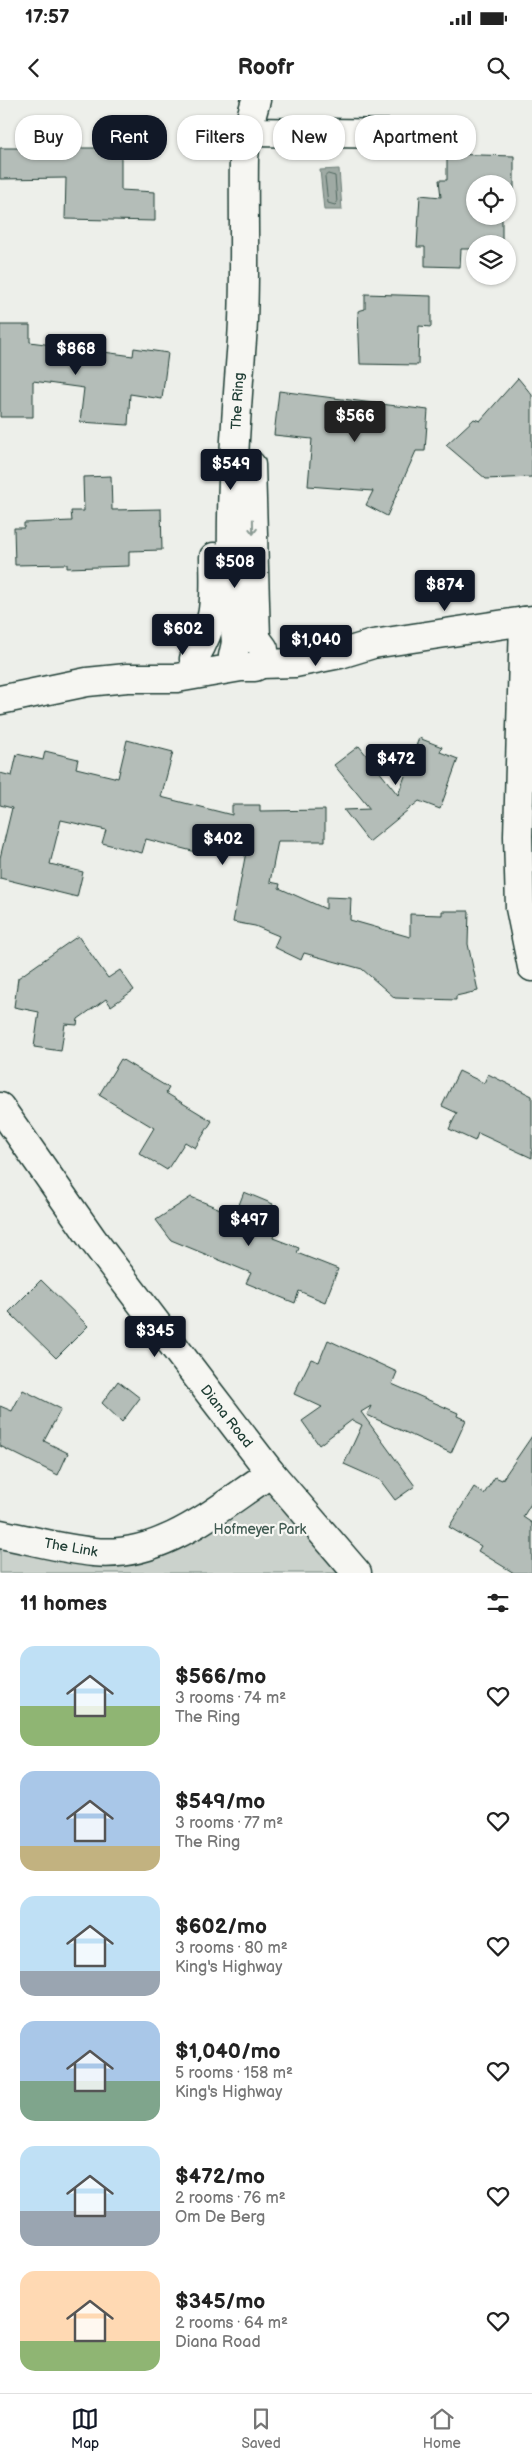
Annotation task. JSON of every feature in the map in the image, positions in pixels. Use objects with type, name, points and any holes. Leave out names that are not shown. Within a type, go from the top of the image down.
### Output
[{"type":"street","name":"The Ring","points":[[252,115],[256,100]]},
{"type":"street","points":[[263,132],[355,133]]},
{"type":"street","name":"The Ring","points":[[244,160],[242,339],[250,406],[243,494],[233,579],[248,651]]},
{"type":"street","points":[[194,659],[205,641],[213,620],[214,535],[220,516],[243,494]]},
{"type":"street","points":[[127,678],[149,670],[194,659],[248,651],[310,645],[373,644],[528,620],[518,836],[520,908],[532,967]]},
{"type":"street","points":[[0,700],[86,682],[127,678],[178,678],[248,651]]},
{"type":"street","name":"Diana Road","points":[[0,1106],[93,1240],[272,1473],[357,1573]]},
{"type":"street","name":"The Link","points":[[0,1534],[93,1552],[115,1553],[154,1545],[181,1533],[272,1473]]},
{"type":"green space","name":"Hofmeyer Park","points":[[271,1473],[361,1573],[0,1573],[0,1527],[133,1550]]},
{"type":"water","points":[[339,169],[342,210],[324,210],[320,170]]},
{"type":"building","points":[[0,148],[15,148],[15,160],[82,160],[82,148],[92,148],[92,160],[121,160],[121,190],[155,192],[155,221],[65,219],[66,178],[0,179]]},
{"type":"building","points":[[476,155],[514,156],[514,175],[466,175],[466,225],[502,225],[502,235],[466,235],[466,249],[461,249],[460,267],[425,266],[425,247],[417,247],[420,195],[441,197],[439,180],[447,180],[447,160],[476,160]]},
{"type":"building","points":[[365,294],[431,296],[431,327],[419,326],[418,365],[360,364],[358,311],[365,309]]},
{"type":"building","points":[[0,325],[30,325],[30,342],[133,356],[134,348],[168,353],[162,399],[130,394],[128,425],[80,422],[84,388],[33,381],[33,417],[0,417]]},
{"type":"building","points":[[518,378],[532,395],[532,477],[486,479],[446,445],[474,419],[480,421]]},
{"type":"building","points":[[279,391],[428,410],[425,451],[416,451],[387,516],[366,505],[373,491],[308,486],[312,439],[274,435]]},
{"type":"building","points":[[111,476],[112,510],[161,509],[162,550],[129,551],[129,566],[67,568],[67,564],[15,565],[14,528],[24,528],[24,523],[72,521],[71,511],[84,511],[83,477]]},
{"type":"building","points":[[419,738],[442,747],[440,752],[458,759],[440,809],[419,801],[369,842],[344,810],[370,809],[334,765],[359,746],[398,795]]},
{"type":"building","points":[[127,740],[173,752],[161,797],[232,815],[232,805],[260,805],[260,811],[325,810],[325,841],[278,841],[270,882],[280,884],[279,888],[326,909],[326,897],[351,898],[350,920],[410,937],[410,914],[442,915],[442,911],[469,911],[468,944],[478,991],[456,996],[456,1000],[395,998],[362,969],[304,953],[301,960],[274,947],[279,936],[255,926],[233,922],[248,841],[199,842],[196,852],[146,839],[142,853],[102,843],[106,830],[61,820],[50,864],[83,872],[77,897],[0,878],[0,858],[12,808],[0,805],[0,773],[12,776],[17,754],[43,760],[45,751],[78,759],[76,768],[118,778]]},
{"type":"building","points":[[78,936],[108,978],[120,970],[134,990],[111,1006],[106,999],[78,1019],[77,1025],[65,1024],[61,1051],[34,1047],[39,1012],[14,1007],[18,978]]},
{"type":"building","points":[[121,1059],[169,1088],[166,1093],[212,1121],[195,1148],[185,1142],[167,1170],[139,1153],[154,1128],[99,1095]]},
{"type":"building","points":[[459,1071],[484,1083],[488,1074],[532,1096],[532,1158],[478,1133],[475,1141],[449,1129],[457,1113],[442,1106]]},
{"type":"building","points":[[244,1192],[273,1204],[264,1226],[275,1231],[273,1238],[299,1248],[297,1253],[338,1269],[325,1302],[299,1291],[295,1303],[246,1283],[251,1273],[171,1240],[156,1220],[191,1197],[235,1215]]},
{"type":"building","points":[[41,1280],[88,1326],[56,1358],[9,1312]]},
{"type":"building","points":[[328,1340],[397,1372],[392,1384],[458,1413],[457,1416],[466,1420],[451,1453],[367,1415],[371,1406],[361,1412],[415,1486],[395,1500],[380,1480],[344,1464],[362,1425],[352,1420],[319,1445],[302,1421],[322,1407],[294,1394],[311,1359],[319,1362]]},
{"type":"building","points":[[118,1381],[140,1398],[122,1422],[102,1403]]},
{"type":"building","points":[[23,1390],[61,1409],[44,1441],[68,1453],[58,1475],[0,1446],[0,1406],[12,1411]]},
{"type":"building","points":[[532,1436],[532,1502],[523,1517],[532,1523],[532,1573],[514,1573],[478,1551],[481,1546],[449,1527],[474,1487],[484,1494],[495,1477],[502,1480]]}]
